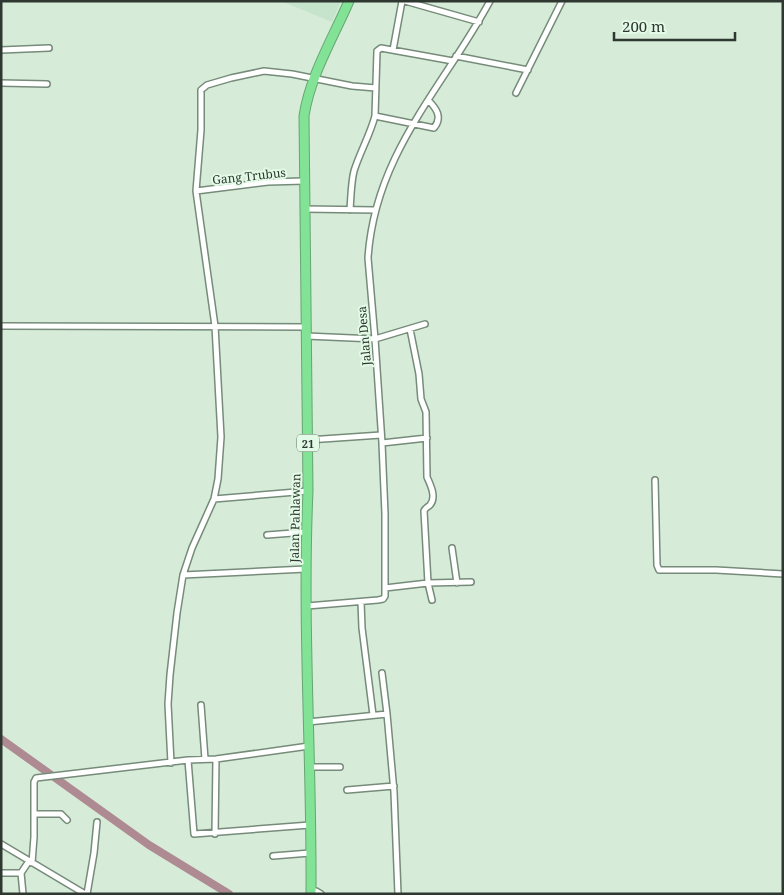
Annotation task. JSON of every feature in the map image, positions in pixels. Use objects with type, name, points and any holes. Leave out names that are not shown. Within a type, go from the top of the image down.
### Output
[{"type":"highway","name":"Jalan Pahlawan","points":[[311,892],[306,568],[308,440],[304,116],[307,99],[315,78],[350,1]]},
{"type":"street","points":[[392,50],[404,1],[479,22]]},
{"type":"street","name":"Jalan Desa","points":[[385,588],[385,514],[382,442],[368,258],[375,210],[395,156],[428,100],[479,22],[490,1]]},
{"type":"street","points":[[516,93],[562,1]]},
{"type":"street","points":[[1,50],[49,48]]},
{"type":"street","points":[[350,210],[354,172],[375,116],[377,51],[381,48],[528,70]]},
{"type":"street","points":[[171,763],[168,704],[177,613],[184,574],[192,548],[214,499],[218,479],[221,437],[215,326],[196,191],[201,130],[201,92],[203,87],[231,78],[264,71],[315,78],[352,86],[376,88]]},
{"type":"street","points":[[1,83],[47,84]]},
{"type":"street","points":[[375,116],[433,128],[437,124],[438,113],[428,100]]},
{"type":"street","name":"Gang Trubus","points":[[196,191],[268,182],[304,181]]},
{"type":"street","points":[[304,209],[375,210]]},
{"type":"street","points":[[1,326],[215,326],[306,331],[375,339],[425,324]]},
{"type":"street","points":[[410,328],[419,374],[421,399],[426,412],[427,477],[431,484],[432,503],[424,511],[428,583],[432,600]]},
{"type":"street","points":[[308,440],[381,435]]},
{"type":"street","points":[[382,442],[427,438]]},
{"type":"street","points":[[655,480],[657,565],[659,570],[716,570],[783,574]]},
{"type":"street","points":[[214,499],[308,491]]},
{"type":"street","points":[[267,535],[306,532]]},
{"type":"street","points":[[452,548],[457,583]]},
{"type":"street","points":[[184,574],[306,568]]},
{"type":"street","points":[[307,606],[382,599],[385,596],[385,588],[428,583],[471,582]]},
{"type":"street","points":[[361,602],[362,628],[373,715]]},
{"type":"street","points":[[382,673],[394,786],[398,894]]},
{"type":"street","points":[[201,705],[205,759]]},
{"type":"street","points":[[308,722],[387,714]]},
{"type":"street","points":[[22,894],[21,873],[30,862],[35,779],[188,760],[216,759],[309,746]]},
{"type":"street","points":[[215,834],[216,759]]},
{"type":"street","points":[[188,760],[193,832],[195,835],[310,825]]},
{"type":"street","points":[[309,767],[340,767]]},
{"type":"street","points":[[347,790],[394,786]]},
{"type":"street","points":[[34,814],[58,813],[67,820]]},
{"type":"street","points":[[1,844],[86,894],[94,853],[97,822]]},
{"type":"street","points":[[273,856],[310,853]]},
{"type":"street","points":[[1,873],[21,873]]},
{"type":"street","points":[[311,892],[316,891],[321,894]]},
{"type":"shaded area","points":[[281,1],[341,1],[332,22]]},
{"type":"waterway","points":[[1,739],[149,845],[229,894]]}]
